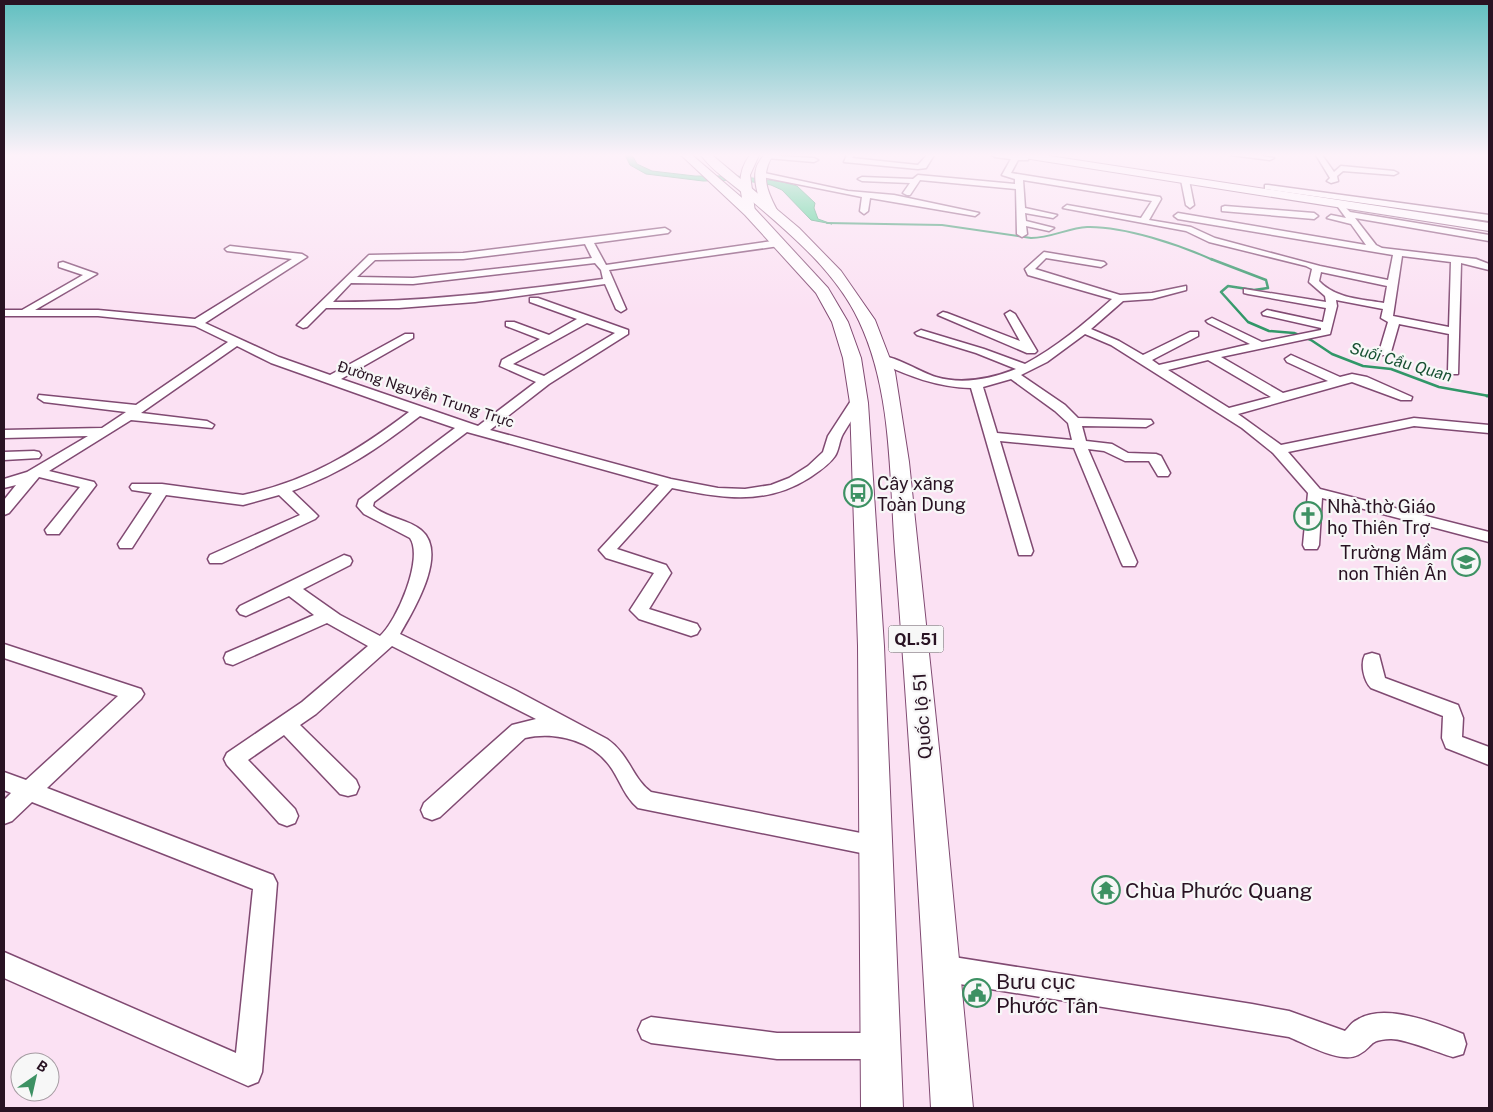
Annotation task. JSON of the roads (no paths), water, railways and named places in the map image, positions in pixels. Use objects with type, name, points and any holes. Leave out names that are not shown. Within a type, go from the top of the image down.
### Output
[{"type":"highway","name":"Quốc lộ 51","points":[[757,207],[779,243],[823,291],[840,322],[852,358],[859,399],[871,646],[882,1108]]},
{"type":"highway","name":"Quốc lộ 51","points":[[762,207],[847,288],[867,320],[882,359],[892,404],[917,650],[952,1108]]},
{"type":"highway","points":[[1363,207],[1489,228]]},
{"type":"highway","points":[[1388,207],[1489,220]]},
{"type":"street","points":[[864,211],[865,207]]},
{"type":"street","points":[[938,207],[975,213]]},
{"type":"street","points":[[1021,207],[1022,234]]},
{"type":"street","points":[[1155,215],[1156,207]]},
{"type":"street","points":[[1282,207],[1285,213]]},
{"type":"street","points":[[1324,207],[1348,214],[1489,238]]},
{"type":"street","points":[[1407,207],[1489,220]]},
{"type":"street","points":[[1067,208],[1155,215],[1398,254],[1456,260],[1489,267]]},
{"type":"street","points":[[1225,209],[1314,216]]},
{"type":"street","points":[[1348,214],[1375,249]]},
{"type":"street","points":[[1331,218],[1348,214],[1489,228]]},
{"type":"street","points":[[1022,217],[1053,215]]},
{"type":"street","points":[[1155,215],[1194,230],[1207,238],[1251,254],[1309,264],[1317,268],[1394,284]]},
{"type":"street","points":[[1022,217],[1038,220]]},
{"type":"street","points":[[1022,217],[1048,228]]},
{"type":"street","points":[[303,325],[372,257],[430,258],[467,255],[665,231]]},
{"type":"street","points":[[588,241],[621,308]]},
{"type":"street","points":[[323,305],[406,293],[540,278],[600,264],[779,243]]},
{"type":"street","points":[[530,248],[540,278]]},
{"type":"street","points":[[197,323],[302,257],[230,249]]},
{"type":"street","points":[[1398,254],[1394,284],[1386,315],[1394,320],[1455,332]]},
{"type":"street","points":[[467,255],[472,287]]},
{"type":"street","points":[[1100,264],[1044,255],[1041,256],[1030,270],[1038,275],[1120,298],[1152,296],[1182,288]]},
{"type":"street","points":[[406,293],[430,258]]},
{"type":"street","points":[[1454,371],[1456,260]]},
{"type":"street","points":[[22,312],[92,274],[63,265]]},
{"type":"street","points":[[1317,268],[1314,282],[1318,287],[1330,294],[1388,307]]},
{"type":"street","points":[[348,280],[406,293],[540,278],[608,281]]},
{"type":"street","points":[[1248,291],[1332,306]]},
{"type":"street","points":[[1157,369],[1326,332],[1332,306],[1330,294]]},
{"type":"street","points":[[882,359],[938,382],[976,384],[1012,375],[1084,330],[1120,298]]},
{"type":"street","points":[[287,816],[234,759],[286,724],[342,682],[386,640],[415,588],[423,560],[424,546],[422,538],[369,511],[365,506],[367,500],[545,381],[624,332],[534,300]]},
{"type":"street","name":"Đường Nguyễn Trung Trực","points":[[4,313],[98,313],[197,323],[234,342],[331,380],[472,429],[669,483],[718,493],[745,494],[774,489],[794,481],[813,469],[829,454],[835,436],[859,399]]},
{"type":"street","points":[[1267,313],[1328,326]]},
{"type":"street","points":[[943,314],[1029,349],[1042,358]]},
{"type":"street","points":[[1010,314],[1029,349]]},
{"type":"street","points":[[545,381],[506,366],[506,363],[588,318]]},
{"type":"street","points":[[1385,352],[1394,320]]},
{"type":"street","points":[[1212,321],[1260,345]]},
{"type":"street","points":[[510,324],[550,339]]},
{"type":"street","points":[[1084,330],[1115,343],[1247,425],[1278,450],[1315,492],[1489,537]]},
{"type":"street","points":[[921,332],[980,351],[1024,368]]},
{"type":"street","points":[[1143,360],[1194,334]]},
{"type":"street","points":[[331,380],[408,336]]},
{"type":"street","points":[[4,484],[34,474],[105,432],[234,342]]},
{"type":"street","points":[[1210,356],[1282,398]]},
{"type":"street","points":[[1291,359],[1340,382]]},
{"type":"street","points":[[1012,375],[1060,408],[1074,422],[1080,446],[1129,562]]},
{"type":"street","points":[[1227,413],[1356,378],[1406,397]]},
{"type":"street","points":[[976,384],[1025,551]]},
{"type":"street","points":[[44,398],[207,425]]},
{"type":"street","points":[[137,487],[243,500],[282,490],[355,456],[418,410]]},
{"type":"street","points":[[1074,422],[1146,423]]},
{"type":"street","points":[[1278,450],[1414,422],[1489,429]]},
{"type":"street","points":[[4,434],[105,432]]},
{"type":"street","points":[[990,436],[1113,449],[1126,457],[1151,457],[1156,459],[1163,474]]},
{"type":"street","points":[[4,456],[34,455]]},
{"type":"street","points":[[4,510],[34,474]]},
{"type":"street","points":[[34,474],[89,485],[53,530]]},
{"type":"street","points":[[669,483],[608,550],[612,554],[660,569],[663,573],[639,610],[645,615],[691,629]]},
{"type":"street","points":[[126,544],[162,489]]},
{"type":"street","points":[[216,559],[310,516],[282,490]]},
{"type":"street","points":[[1311,545],[1315,492]]},
{"type":"street","points":[[246,610],[344,561]]},
{"type":"street","points":[[290,588],[327,616],[358,635],[386,640],[572,730],[614,756],[632,788],[638,796],[646,800],[876,846]]},
{"type":"street","points":[[233,658],[327,616]]},
{"type":"street","points":[[4,651],[134,694],[4,814]]},
{"type":"street","points":[[1372,660],[1375,680],[1378,683],[1451,710],[1454,715],[1451,737],[1453,742],[1489,756]]},
{"type":"street","points":[[286,724],[348,787]]},
{"type":"street","points":[[432,810],[519,730],[538,727],[572,730]]},
{"type":"street","points":[[4,781],[266,883],[248,1072],[4,965]]},
{"type":"street","points":[[941,968],[1252,1017],[1289,1024],[1337,1043],[1350,1045],[1366,1029],[1393,1026],[1453,1044]]},
{"type":"street","points":[[651,1030],[777,1046],[881,1046]]},
{"type":"waterway","name":"Suối Cầu Quan","points":[[827,223],[942,225],[1031,238],[1087,227],[1102,228],[1152,238],[1185,248],[1213,260]]},
{"type":"waterway","name":"Suối Cầu Quan","points":[[1211,259],[1266,280],[1268,288],[1254,290],[1228,286],[1221,292],[1248,322],[1269,331],[1294,333],[1311,340],[1332,354],[1363,366],[1391,369],[1439,387],[1489,396],[1487,396]]},
{"type":"place","name":"Cây xăng Toàn Dung","points":[[858,493]]},
{"type":"place","name":"Nhà thờ Giáo họ Thiên Trợ","points":[[1308,516]]},
{"type":"place","name":"Trường Mầm non Thiên Ân","points":[[1466,562]]},
{"type":"place","name":"Chùa Phước Quang","points":[[1106,890]]},
{"type":"place","name":"Bưu cục Phước Tân","points":[[977,993]]}]
